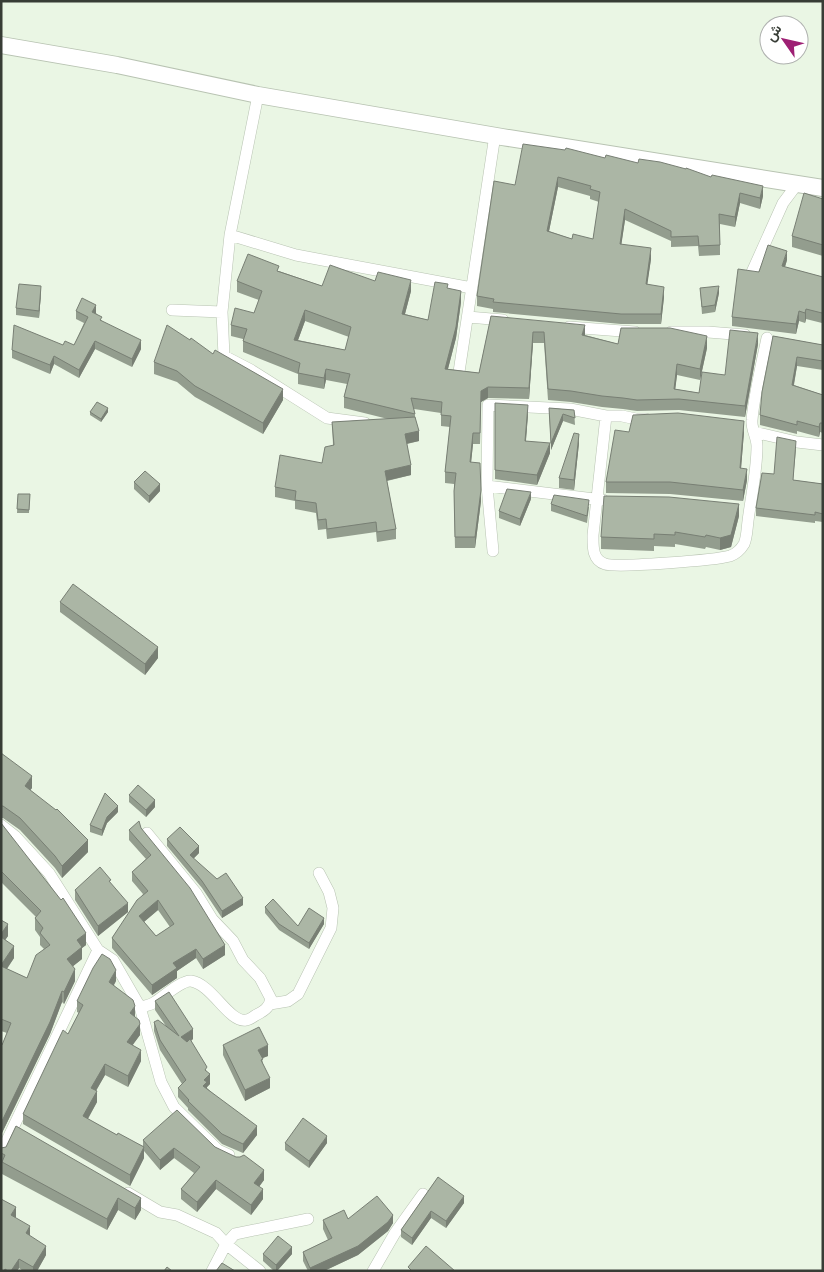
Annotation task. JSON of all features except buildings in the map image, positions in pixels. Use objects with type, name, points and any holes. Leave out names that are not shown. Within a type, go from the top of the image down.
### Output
[{"type":"street","points":[[1,45],[117,65],[258,95],[823,188]]},
{"type":"street","points":[[258,95],[230,235],[222,312],[224,356],[251,370],[327,418],[367,423]]},
{"type":"street","points":[[459,372],[495,135]]},
{"type":"street","points":[[752,272],[783,203],[798,184]]},
{"type":"street","points":[[230,235],[296,255],[472,288]]},
{"type":"street","points":[[172,310],[222,312]]},
{"type":"street","points":[[468,317],[516,322]]},
{"type":"street","points":[[554,325],[621,332],[708,332],[771,338],[750,427],[757,443],[756,458],[745,508],[745,543],[738,552],[729,556],[644,564],[610,565],[604,564],[599,560],[594,554],[593,549],[606,416]]},
{"type":"street","points":[[493,551],[487,486],[488,405],[570,410],[636,419],[661,418]]},
{"type":"street","points":[[750,427],[798,442],[823,445]]},
{"type":"street","points":[[487,486],[597,500],[615,500]]},
{"type":"street","points":[[1,825],[15,836],[49,873],[98,950],[113,960],[140,1007],[161,1082],[174,1107],[218,1150],[239,1160]]},
{"type":"street","points":[[140,1007],[153,1004],[186,982],[192,981],[206,989],[237,1019],[245,1020],[265,1010],[270,1004],[271,999],[260,978],[243,960],[232,941],[212,919],[196,893],[147,833]]},
{"type":"street","points":[[270,1004],[288,1001],[298,994],[331,928],[333,908],[329,892],[319,873]]},
{"type":"street","points":[[1,1153],[18,1130],[98,950]]},
{"type":"street","points":[[120,1188],[160,1212],[177,1215],[216,1233],[226,1244],[260,1271]]},
{"type":"street","points":[[373,1271],[394,1233],[423,1194]]},
{"type":"street","points":[[212,1271],[226,1244],[235,1234],[308,1219]]}]
